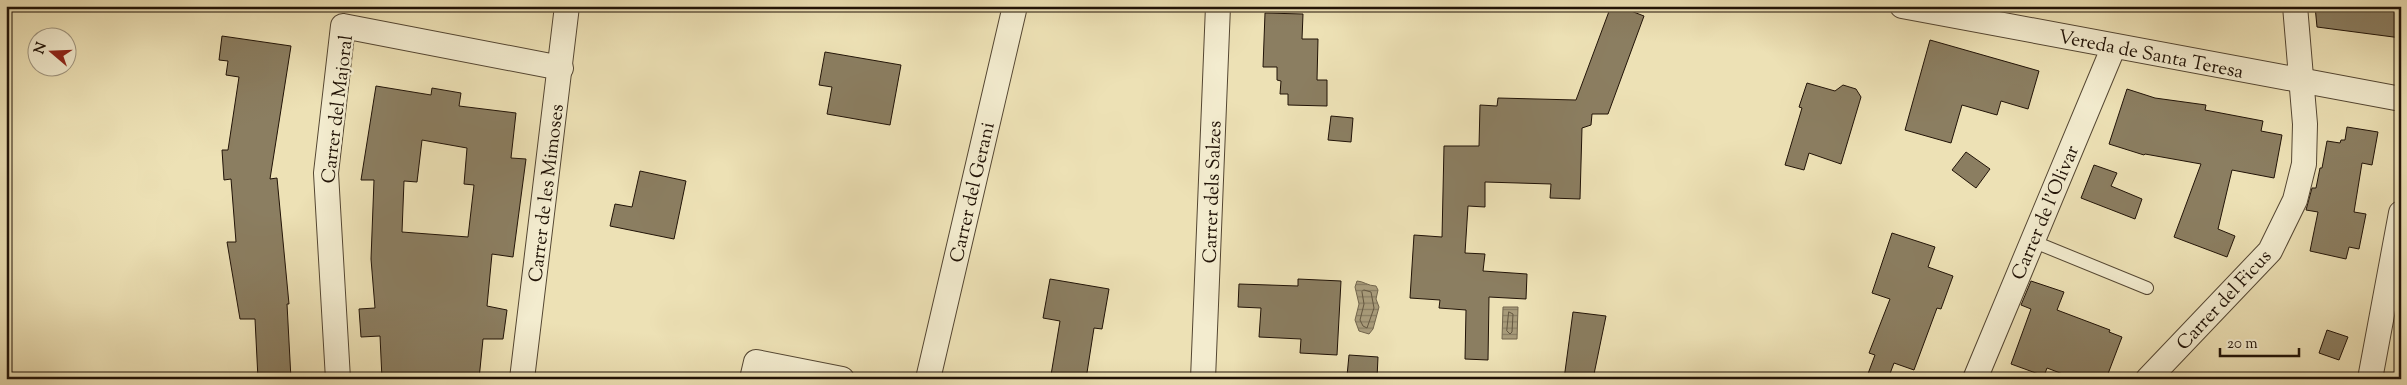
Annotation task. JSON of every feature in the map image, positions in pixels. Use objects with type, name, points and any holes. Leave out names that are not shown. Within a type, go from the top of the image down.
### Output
[{"type":"street","name":"Carrer de les Mimoses","points":[[522,379],[567,6]]},
{"type":"street","name":"Carrer del Gerani","points":[[928,379],[1015,6]]},
{"type":"street","name":"Carrer dels Salzes","points":[[1203,379],[1218,6]]},
{"type":"street","name":"Vereda de Santa Teresa","points":[[1902,6],[2401,99]]},
{"type":"street","name":"Carrer del Ficus","points":[[2148,379],[2270,251],[2295,200],[2304,164],[2306,124],[2295,6]]},
{"type":"street","name":"Carrer del Majoral","points":[[338,379],[326,173],[343,26],[561,68]]},
{"type":"street","name":"Carrer de l'Olivar","points":[[1975,379],[2114,46]]},
{"type":"street","points":[[2370,379],[2401,213]]},
{"type":"street","points":[[752,379],[756,362],[842,379]]},
{"type":"lane","points":[[2032,241],[2147,288]]},
{"type":"water","points":[[1357,281],[1376,286],[1378,290],[1376,299],[1379,307],[1373,329],[1369,334],[1359,331],[1355,320],[1359,304],[1355,287]]},
{"type":"water","points":[[1503,307],[1518,307],[1517,339],[1502,339]]},
{"type":"building","points":[[1611,6],[1618,6],[1644,16],[1608,114],[1592,114],[1591,125],[1582,128],[1580,199],[1550,198],[1551,184],[1485,182],[1485,207],[1468,206],[1465,253],[1485,254],[1483,271],[1527,274],[1526,299],[1489,297],[1488,360],[1465,359],[1466,310],[1439,308],[1440,300],[1410,298],[1414,235],[1442,237],[1444,146],[1479,146],[1480,105],[1497,106],[1498,98],[1576,100]]},
{"type":"building","points":[[2315,6],[2401,6],[2401,38],[2317,27]]},
{"type":"building","points":[[1265,13],[1303,14],[1302,39],[1318,39],[1317,80],[1327,80],[1327,106],[1288,105],[1288,94],[1280,94],[1281,81],[1277,80],[1277,67],[1263,67]]},
{"type":"building","points":[[222,36],[291,46],[270,179],[277,178],[289,304],[287,304],[291,379],[258,379],[255,319],[240,319],[227,242],[236,242],[231,179],[224,180],[222,150],[228,150],[239,77],[226,75],[228,61],[219,60]]},
{"type":"building","points":[[1930,40],[2039,71],[2028,109],[2001,101],[1997,115],[1962,105],[1951,143],[1905,130]]},
{"type":"building","points":[[825,52],[901,65],[890,125],[827,114],[832,87],[819,85]]},
{"type":"building","points":[[1807,83],[1835,91],[1843,85],[1856,89],[1861,97],[1841,164],[1809,153],[1804,170],[1785,165],[1802,108],[1799,107]]},
{"type":"building","points":[[376,86],[431,95],[432,88],[461,93],[459,106],[516,113],[511,158],[526,159],[513,257],[492,254],[487,306],[507,310],[503,339],[483,339],[479,379],[382,379],[380,336],[361,337],[359,309],[375,308],[371,259],[374,180],[361,180]],"holes":[[[422,140],[467,148],[464,184],[474,185],[468,237],[402,232],[404,181],[417,182]]]},
{"type":"building","points":[[2127,89],[2155,98],[2206,105],[2205,110],[2263,121],[2261,131],[2282,135],[2274,178],[2232,170],[2218,229],[2235,236],[2227,257],[2174,237],[2201,164],[2144,155],[2109,144]]},
{"type":"building","points":[[1331,116],[1353,118],[1351,142],[1328,140]]},
{"type":"building","points":[[2347,127],[2378,132],[2372,165],[2362,163],[2354,212],[2366,214],[2359,249],[2349,247],[2346,259],[2310,251],[2318,212],[2306,210],[2312,188],[2316,188],[2327,141],[2340,143],[2341,140],[2345,140]]},
{"type":"building","points":[[1966,152],[1990,169],[1976,188],[1952,170]]},
{"type":"building","points":[[2094,165],[2117,173],[2111,186],[2142,199],[2135,219],[2081,198]]},
{"type":"building","points":[[640,171],[686,181],[674,239],[610,226],[615,204],[632,207]]},
{"type":"building","points":[[1892,233],[1935,247],[1928,267],[1953,276],[1941,309],[1937,308],[1914,370],[1894,363],[1888,379],[1866,379],[1875,355],[1869,353],[1890,299],[1872,293]]},
{"type":"building","points":[[1050,279],[1109,289],[1102,329],[1094,328],[1086,379],[1051,375],[1060,321],[1043,318]]},
{"type":"building","points":[[1298,279],[1341,281],[1337,355],[1300,353],[1301,339],[1259,337],[1261,308],[1238,307],[1239,284],[1298,286]]},
{"type":"building","points":[[2031,281],[2064,292],[2057,310],[2110,330],[2109,332],[2122,337],[2106,379],[2076,379],[2047,368],[2044,376],[2011,364],[2031,309],[2021,305]]},
{"type":"building","points":[[1573,312],[1606,316],[1593,379],[1564,379]]},
{"type":"building","points":[[2327,330],[2348,337],[2339,360],[2319,353]]},
{"type":"building","points":[[1349,355],[1378,357],[1377,378],[1347,376]]}]
